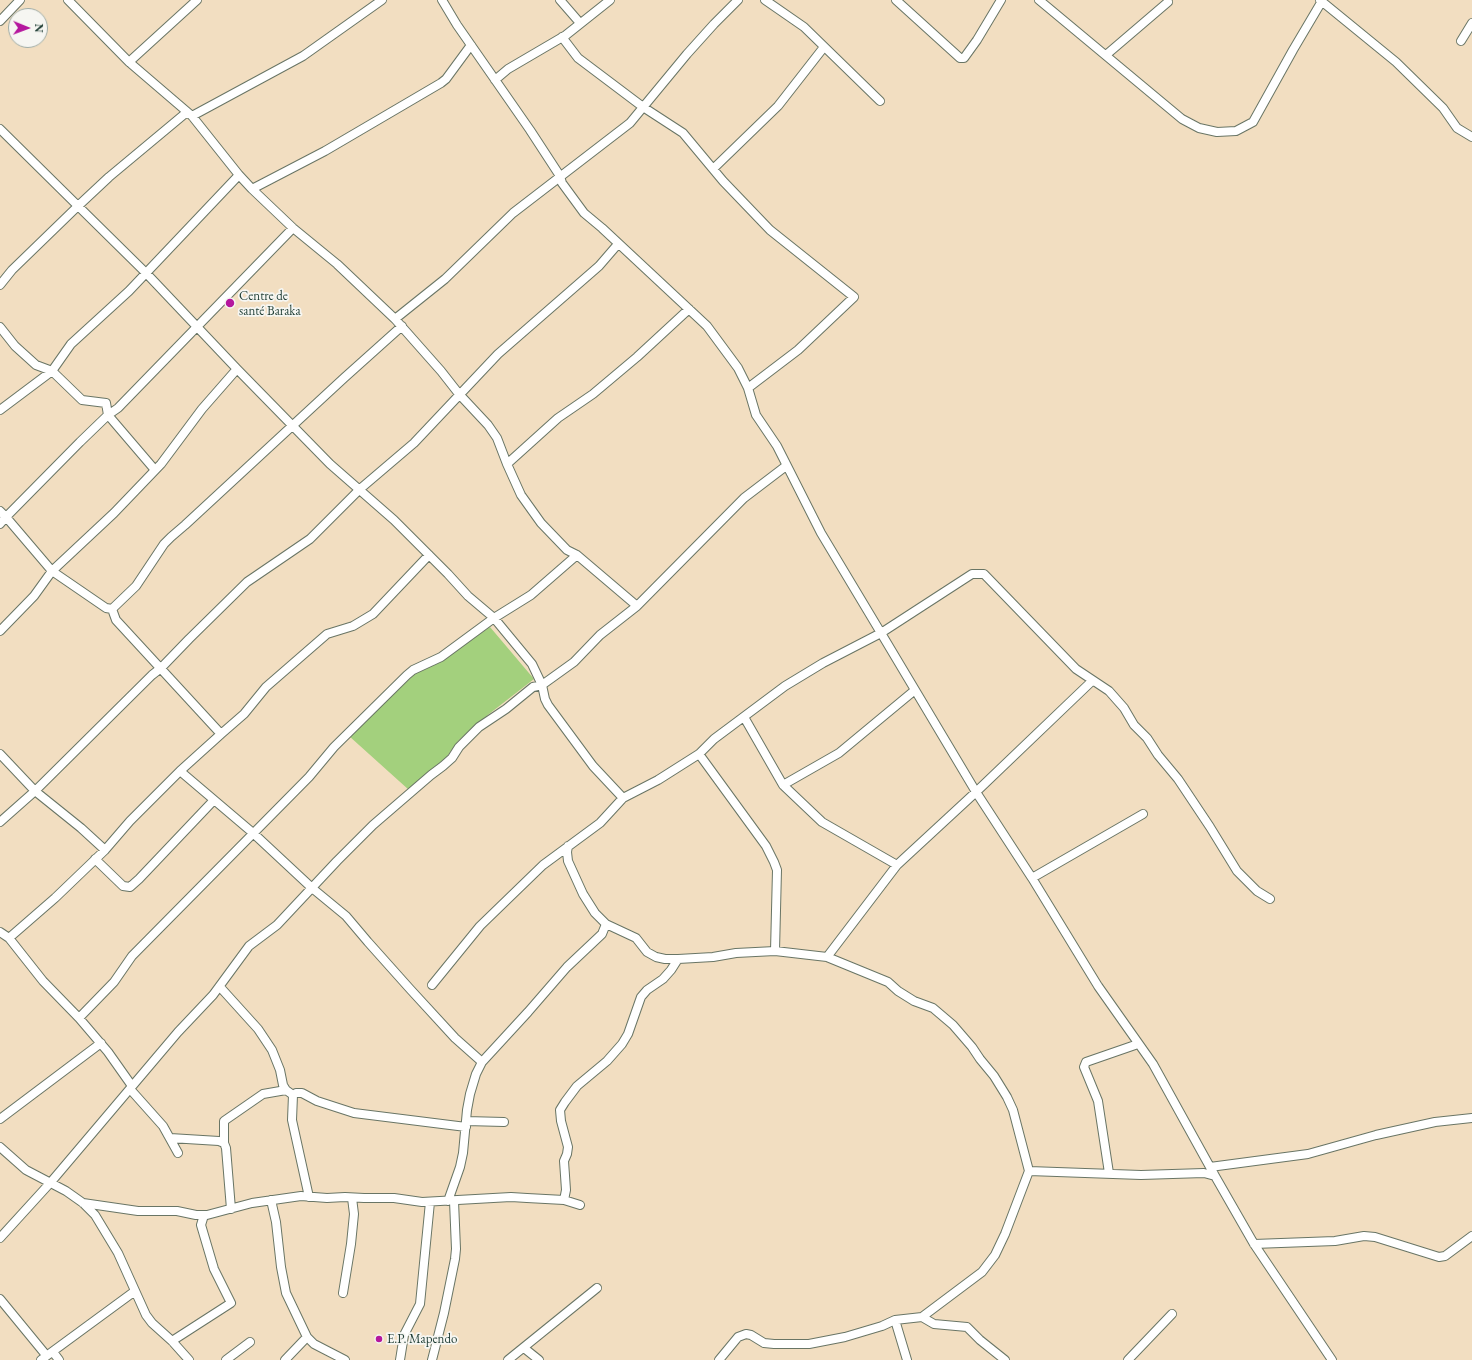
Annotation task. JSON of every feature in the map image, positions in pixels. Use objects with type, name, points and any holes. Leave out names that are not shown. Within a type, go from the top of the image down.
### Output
[{"type":"street","points":[[0,21],[20,0]]},
{"type":"street","points":[[68,0],[129,62],[189,114],[239,176],[252,189],[293,228],[337,264],[402,326],[441,370],[459,394],[488,425],[497,438],[521,495],[541,523],[567,550],[577,555],[637,606]]},
{"type":"street","points":[[129,62],[197,0]]},
{"type":"street","points":[[0,285],[12,270],[109,177],[189,114],[303,56],[382,0]]},
{"type":"street","points":[[442,0],[457,25],[560,176],[562,183],[584,213],[707,326],[738,368],[748,388],[756,415],[777,446],[821,533],[976,792],[1032,878],[1098,986],[1153,1064],[1254,1244],[1332,1360]]},
{"type":"street","points":[[560,0],[580,23]]},
{"type":"street","points":[[495,80],[508,69],[562,37],[610,0]]},
{"type":"street","points":[[395,319],[445,279],[513,213],[630,123],[687,54],[738,0]]},
{"type":"street","points":[[765,0],[804,27],[880,101]]},
{"type":"street","points":[[896,0],[960,58],[964,58],[974,44],[1001,0]]},
{"type":"street","points":[[1039,0],[1182,119],[1199,128],[1217,132],[1236,131],[1253,122],[1321,1],[1396,62],[1443,108],[1457,128],[1472,137]]},
{"type":"street","points":[[1106,55],[1168,1]]},
{"type":"street","points":[[1461,41],[1472,23]]},
{"type":"street","points":[[562,37],[578,58],[643,107],[683,133],[727,186],[770,230],[854,297],[798,350],[748,388]]},
{"type":"street","points":[[252,189],[325,151],[441,83],[446,79],[471,45]]},
{"type":"street","points":[[714,169],[778,106],[824,47]]},
{"type":"street","points":[[0,129],[146,273],[330,464],[394,520],[468,596],[494,618],[532,664],[542,685],[548,705],[593,766],[623,798]]},
{"type":"street","points":[[0,410],[52,371],[71,344],[129,291],[239,176]]},
{"type":"street","points":[[0,524],[3,514],[108,415],[118,408],[197,325],[293,228]]},
{"type":"street","points":[[0,822],[35,791],[152,675],[161,668],[246,582],[310,539],[360,489],[414,443],[498,354],[599,266],[618,244]]},
{"type":"street","points":[[507,464],[558,418],[593,394],[637,357],[689,309]]},
{"type":"street","points":[[112,609],[136,586],[170,537],[185,525],[292,425],[402,326]]},
{"type":"street","points":[[0,327],[15,346],[36,365],[52,371],[82,400],[106,403],[108,415],[155,470]]},
{"type":"street","points":[[0,631],[34,596],[52,572],[114,513],[155,470],[202,409],[237,369]]},
{"type":"street","points":[[0,1238],[51,1182],[178,1032],[220,987],[244,952],[277,925],[336,861],[373,825],[452,758],[459,747],[479,727],[506,709],[533,687],[542,685],[574,662],[600,634],[637,606],[676,566],[711,534],[744,498],[786,466]]},
{"type":"street","points":[[3,514],[52,572],[106,608],[112,609]]},
{"type":"street","points":[[9,938],[55,898],[105,850],[180,771],[244,714],[266,687],[327,634],[353,626],[373,614],[429,555]]},
{"type":"street","points":[[79,1018],[114,982],[132,956],[309,777],[334,747],[407,675],[413,670],[441,657],[494,618],[531,595],[577,555]]},
{"type":"street","points":[[432,985],[480,926],[543,865],[600,823],[623,798],[658,780],[699,754],[714,739],[785,686],[823,663],[881,633],[972,574],[984,574],[1076,669],[1109,691],[1124,708],[1134,725],[1147,738],[1158,755],[1178,779],[1237,871],[1256,891],[1270,899]]},
{"type":"street","points":[[112,609],[116,620],[221,734]]},
{"type":"street","points":[[826,957],[897,865],[1092,681]]},
{"type":"street","points":[[784,785],[839,753],[915,690]]},
{"type":"street","points":[[744,717],[784,785],[822,822],[897,865]]},
{"type":"street","points":[[0,754],[35,791],[81,828],[105,850]]},
{"type":"street","points":[[699,754],[766,846],[774,862],[776,870],[775,951]]},
{"type":"street","points":[[180,771],[253,833],[312,888],[346,916],[455,1038],[482,1062]]},
{"type":"street","points":[[95,859],[123,886],[130,887],[214,800]]},
{"type":"street","points":[[1032,878],[1143,814]]},
{"type":"street","points":[[568,846],[568,861],[577,883],[595,913],[606,924],[636,938],[647,952],[656,957],[678,959],[713,957],[736,953],[775,951],[826,957],[888,982],[898,991],[933,1008],[963,1036],[994,1076],[1007,1097],[1015,1117],[1029,1171],[1005,1234],[995,1254],[982,1272],[922,1317],[895,1320],[882,1326],[845,1337],[809,1344],[764,1343],[751,1334],[746,1334],[738,1338],[719,1360]]},
{"type":"street","points":[[432,1360],[444,1313],[455,1259],[456,1249],[451,1201],[463,1153],[470,1094],[476,1074],[482,1062],[528,1012],[566,967],[602,934],[606,924]]},
{"type":"street","points":[[0,932],[9,938],[43,982],[79,1018],[101,1043],[131,1087],[163,1126],[178,1153]]},
{"type":"street","points":[[564,1200],[566,1190],[564,1161],[568,1147],[561,1121],[560,1110],[577,1086],[607,1061],[622,1044],[628,1034],[641,997],[647,990],[663,979],[678,959]]},
{"type":"street","points":[[220,987],[258,1029],[272,1050],[280,1070],[283,1085],[289,1092],[292,1120],[308,1197]]},
{"type":"street","points":[[0,1118],[101,1043]]},
{"type":"street","points":[[1109,1173],[1098,1101],[1084,1067],[1086,1062],[1138,1044]]},
{"type":"street","points":[[231,1209],[226,1148],[224,1143],[224,1121],[263,1094],[289,1092],[302,1093],[317,1101],[354,1113],[466,1124],[504,1122]]},
{"type":"street","points":[[1210,1166],[1308,1154],[1376,1135],[1427,1123],[1472,1118]]},
{"type":"street","points":[[170,1138],[219,1141],[224,1143]]},
{"type":"street","points":[[0,1146],[26,1170],[51,1182],[83,1203],[95,1215],[105,1229],[118,1253],[152,1324],[172,1340],[189,1360]]},
{"type":"street","points":[[1029,1171],[1109,1173],[1141,1176],[1204,1173],[1215,1176]]},
{"type":"street","points":[[83,1203],[138,1211],[177,1211],[204,1215],[252,1203],[301,1196],[394,1198],[430,1202],[511,1197],[564,1200],[580,1205]]},
{"type":"street","points":[[343,1293],[354,1214],[352,1198]]},
{"type":"street","points":[[271,1200],[276,1222],[281,1267],[286,1293],[307,1337],[314,1344],[345,1360]]},
{"type":"street","points":[[400,1360],[404,1336],[420,1304],[430,1202]]},
{"type":"street","points":[[172,1340],[231,1303],[212,1261],[201,1225],[204,1215]]},
{"type":"street","points":[[1254,1244],[1335,1241],[1364,1236],[1375,1237],[1439,1257],[1445,1256],[1472,1236]]},
{"type":"street","points":[[508,1360],[597,1288]]},
{"type":"street","points":[[47,1356],[135,1291]]},
{"type":"street","points":[[0,1299],[47,1356],[59,1360]]},
{"type":"street","points":[[1128,1360],[1172,1314]]},
{"type":"street","points":[[922,1317],[934,1324],[967,1327],[1001,1359]]},
{"type":"street","points":[[895,1320],[907,1360]]},
{"type":"street","points":[[285,1360],[307,1337]]},
{"type":"street","points":[[226,1360],[250,1342]]},
{"type":"street","points":[[524,1348],[538,1360]]},
{"type":"green space","points":[[490,627],[534,679],[489,714],[458,741],[443,762],[409,790],[349,736],[417,672],[446,657]]},
{"type":"place","name":"Centre de santé Baraka","points":[[230,303]]},
{"type":"place","name":"E.P. Mapendo","points":[[379,1339]]}]
